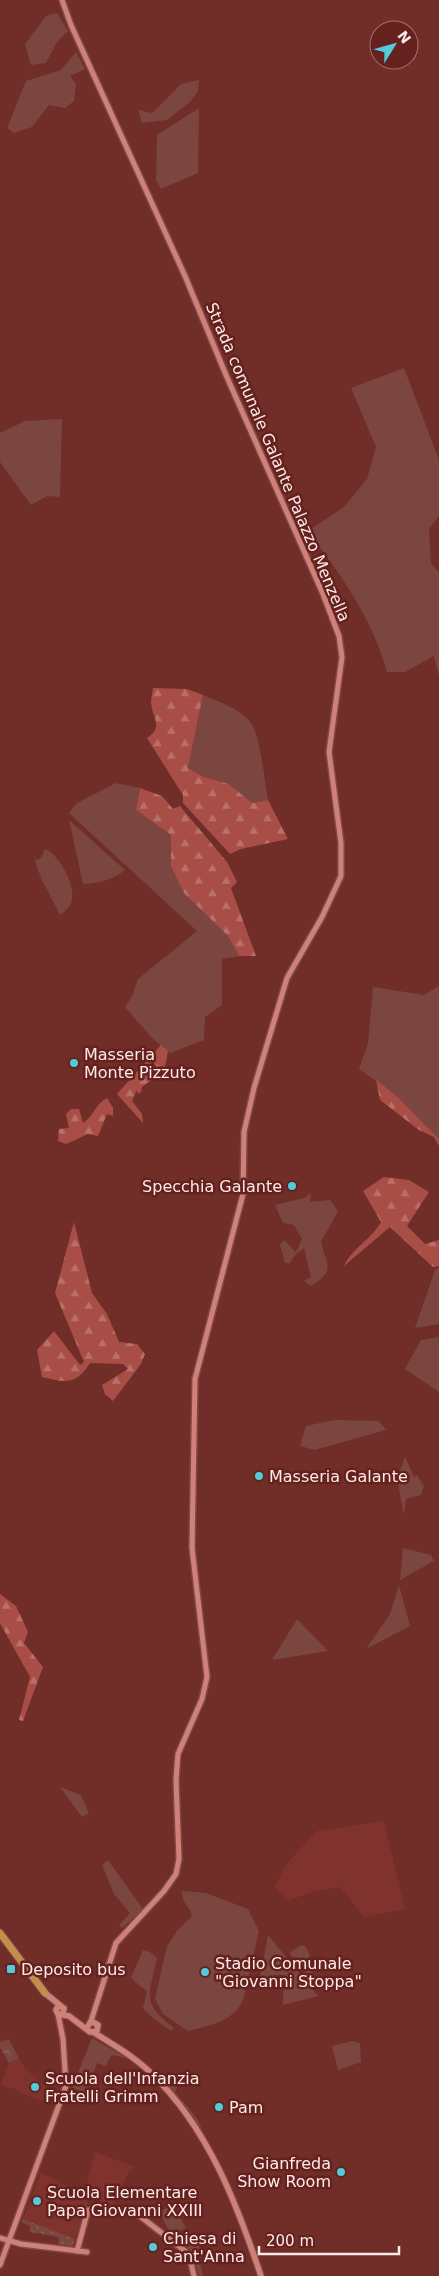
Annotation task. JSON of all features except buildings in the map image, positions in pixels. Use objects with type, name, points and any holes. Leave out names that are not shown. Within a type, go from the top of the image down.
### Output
[{"type":"main road","points":[[0,1933],[45,1993],[61,2011],[89,2024],[93,2032],[151,2073],[171,2094],[190,2119],[221,2175],[250,2242],[261,2276]]},
{"type":"main road","points":[[89,2024],[94,2021],[107,2041]]},
{"type":"main road","points":[[93,2032],[99,2026]]},
{"type":"street","name":"Strada comunale Galante Palazzo Menzella","points":[[62,0],[71,24],[185,276],[226,375],[323,594],[339,636],[342,657],[328,752],[341,843],[341,876],[322,917],[287,978],[254,1088],[244,1132],[243,1194],[195,1379],[192,1548],[207,1677],[202,1699],[178,1754],[176,1768],[179,1849],[176,1874],[164,1891],[116,1943],[96,2011],[89,2024]]},
{"type":"street","points":[[0,2265],[66,2086],[61,2011]]},
{"type":"street","name":"Strada comunale Galante Palazzo Menzella","points":[[96,2011],[99,2026]]},
{"type":"street","points":[[76,2251],[88,2210],[132,2210],[185,2251],[190,2260],[194,2276]]},
{"type":"street","points":[[0,2238],[8,2242],[86,2252]]},
{"type":"shaded area","points":[[384,1821],[405,1909],[364,1917],[340,1887],[312,1892],[287,1901],[275,1887],[290,1860],[317,1831]]},
{"type":"shaded area","points":[[19,2059],[26,2069],[46,2087],[42,2101],[18,2092],[15,2088],[9,2089],[1,2085],[9,2063]]},
{"type":"shaded area","points":[[95,2152],[135,2167],[129,2171],[113,2206],[99,2201],[99,2198],[88,2194],[88,2202],[72,2248],[58,2246],[59,2237],[30,2232],[30,2226],[22,2222],[41,2173],[58,2180],[57,2182],[84,2192]]},
{"type":"green space","points":[[57,13],[68,31],[57,42],[46,63],[31,65],[25,44],[46,16]]},
{"type":"green space","points":[[76,52],[85,69],[70,76],[76,84],[74,101],[65,108],[49,105],[32,127],[14,133],[7,128],[26,81],[61,70]]},
{"type":"green space","points":[[199,80],[198,91],[190,102],[167,120],[142,123],[138,110],[152,113],[181,84]]},
{"type":"green space","points":[[199,108],[198,173],[161,189],[156,180],[157,135]]},
{"type":"green space","points":[[404,368],[439,460],[439,516],[429,529],[431,563],[439,573],[439,676],[434,656],[405,672],[387,672],[381,652],[364,615],[332,564],[308,531],[344,507],[367,479],[376,447],[351,388]]},
{"type":"green space","points":[[62,419],[60,497],[47,496],[31,505],[0,462],[0,433],[25,421]]},
{"type":"green space","points":[[153,688],[187,689],[203,695],[188,768],[204,777],[229,784],[252,803],[268,800],[288,839],[241,849],[230,854],[183,803],[183,795],[147,738],[152,734],[156,725],[151,701]]},
{"type":"green space","points":[[203,695],[236,710],[251,723],[260,748],[268,800],[252,803],[229,784],[204,777],[188,768]]},
{"type":"green space","points":[[116,783],[140,788],[136,810],[171,835],[171,866],[207,914],[228,936],[239,956],[222,959],[222,1005],[205,1017],[204,1040],[170,1053],[152,1038],[125,1007],[132,996],[138,979],[197,931],[69,813],[77,803]]},
{"type":"green space","points":[[140,788],[162,796],[173,809],[180,806],[227,862],[237,882],[231,888],[256,956],[239,956],[228,936],[184,893],[171,866],[171,835],[136,810]]},
{"type":"green space","points":[[69,820],[125,870],[105,880],[83,884]]},
{"type":"green space","points":[[45,849],[56,857],[61,864],[72,889],[70,905],[60,915],[41,878],[34,858],[36,860],[41,858]]},
{"type":"green space","points":[[439,986],[439,1139],[398,1097],[359,1069],[368,1043],[373,987],[424,995]]},
{"type":"green space","points":[[161,1045],[168,1051],[165,1067],[159,1071],[153,1062],[150,1065],[157,1076],[142,1087],[141,1092],[138,1094],[137,1090],[132,1101],[142,1114],[143,1123],[117,1094]]},
{"type":"green space","points":[[376,1080],[398,1097],[439,1139],[439,1146],[434,1137],[419,1130],[380,1100]]},
{"type":"green space","points":[[107,1098],[113,1108],[113,1116],[107,1114],[98,1136],[88,1134],[66,1144],[58,1141],[59,1129],[69,1128],[66,1114],[71,1109],[79,1109],[83,1123],[100,1103]]},
{"type":"green space","points":[[384,1177],[409,1180],[429,1192],[407,1226],[425,1244],[439,1240],[439,1266],[433,1267],[390,1227],[344,1266],[352,1254],[373,1234],[381,1222],[363,1191]]},
{"type":"green space","points":[[311,1193],[310,1202],[330,1200],[338,1211],[321,1242],[328,1267],[327,1272],[319,1281],[311,1286],[304,1281],[311,1277],[304,1248],[295,1255],[290,1263],[285,1263],[280,1245],[284,1240],[296,1252],[302,1239],[294,1225],[283,1223],[275,1205],[304,1198]]},
{"type":"green space","points":[[74,1222],[92,1293],[107,1314],[119,1342],[137,1344],[145,1354],[141,1364],[113,1401],[105,1394],[102,1385],[128,1369],[123,1364],[90,1363],[75,1379],[64,1381],[42,1377],[37,1350],[54,1331],[80,1365],[84,1362],[55,1293]]},
{"type":"green space","points":[[439,1267],[439,1324],[415,1328],[435,1270]]},
{"type":"green space","points":[[439,1337],[439,1392],[405,1369],[421,1340]]},
{"type":"green space","points":[[334,1420],[379,1421],[386,1430],[315,1450],[300,1446],[306,1426]]},
{"type":"green space","points":[[405,1457],[414,1477],[417,1475],[424,1486],[421,1495],[406,1499],[404,1515],[397,1479]]},
{"type":"green space","points":[[403,1548],[431,1555],[434,1561],[400,1580]]},
{"type":"green space","points":[[399,1585],[410,1626],[366,1649],[390,1614]]},
{"type":"green space","points":[[0,1594],[16,1606],[28,1632],[24,1643],[43,1667],[23,1721],[19,1720],[30,1677],[0,1623]]},
{"type":"green space","points":[[297,1619],[328,1651],[272,1660]]},
{"type":"green space","points":[[60,1787],[81,1795],[89,1813],[82,1817]]},
{"type":"green space","points":[[108,1860],[143,1909],[122,1928],[119,1925],[130,1913],[114,1894],[102,1865]]},
{"type":"green space","name":"Stadio Comunale \"Giovanni Stoppa\"","points":[[182,1891],[206,1893],[248,1909],[259,1931],[243,2000],[238,2008],[233,2014],[220,2022],[188,2031],[163,2014],[155,1999],[167,1946],[177,1931],[192,1916],[183,1898]]},
{"type":"green space","points":[[268,1935],[318,1996],[283,2005],[284,1975],[274,1975],[270,1983],[259,1982]]},
{"type":"green space","points":[[301,1945],[305,1946],[309,1953],[313,1976],[320,1991],[289,1953]]},
{"type":"green space","points":[[143,1950],[150,1952],[157,1958],[150,1997],[156,2011],[174,2028],[171,2031],[154,2019],[143,2008],[147,1992],[131,1978]]},
{"type":"green space","points":[[92,2038],[129,2059],[113,2055],[106,2066],[97,2063],[86,2093],[72,2088]]},
{"type":"green space","points":[[9,2039],[19,2059],[9,2063],[0,2047],[0,2042]]},
{"type":"green space","points":[[352,2041],[360,2043],[361,2062],[338,2070],[332,2046]]},
{"type":"green space","points":[[168,2079],[177,2087],[175,2092],[198,2120],[206,2140],[167,2084]]},
{"type":"green space","points":[[173,2205],[186,2228],[171,2235],[159,2212]]},
{"type":"green space","points":[[23,2219],[75,2239],[72,2248],[58,2246],[59,2237],[30,2232],[30,2226],[22,2222]]},
{"type":"green space","points":[[188,2230],[201,2250],[198,2255],[203,2276],[199,2276],[193,2255],[183,2242]]},
{"type":"place","name":"Masseria Monte Pizzuto","points":[[74,1063]]},
{"type":"place","name":"Specchia Galante","points":[[292,1186]]},
{"type":"place","name":"Masseria Galante","points":[[259,1476]]},
{"type":"place","name":"Deposito bus","points":[[11,1969]]},
{"type":"place","name":"Stadio Comunale \"Giovanni Stoppa\"","points":[[205,1972]]},
{"type":"place","name":"Scuola dell'Infanzia Fratelli Grimm","points":[[35,2087]]},
{"type":"place","name":"Pam","points":[[219,2107]]},
{"type":"place","name":"Gianfreda Show Room","points":[[341,2172]]},
{"type":"place","name":"Scuola Elementare Papa Giovanni XXIII","points":[[37,2201]]},
{"type":"place","name":"Chiesa di Sant'Anna","points":[[153,2247]]}]
